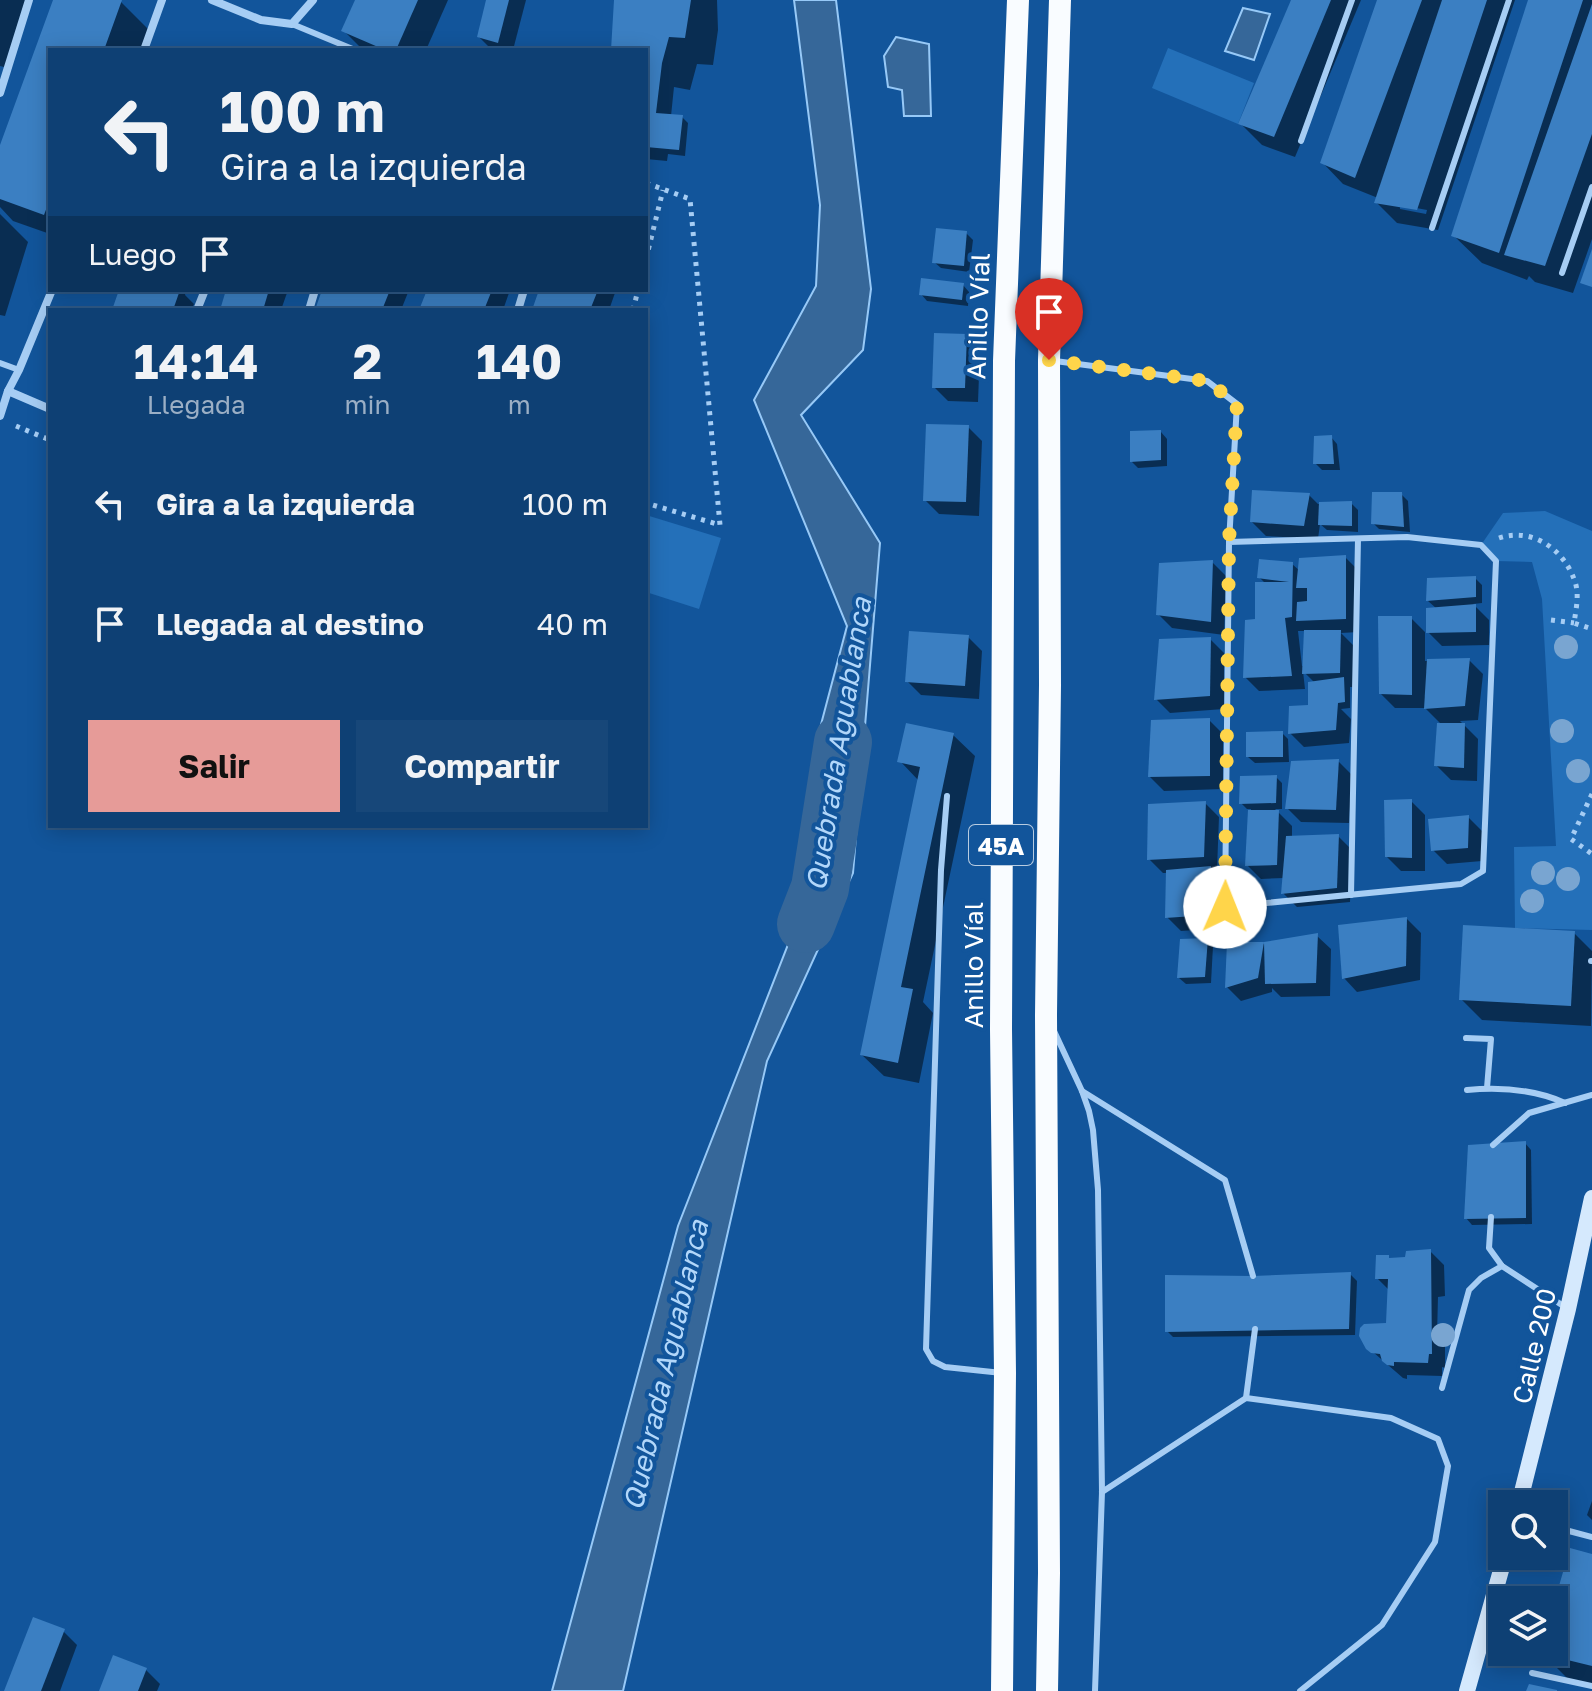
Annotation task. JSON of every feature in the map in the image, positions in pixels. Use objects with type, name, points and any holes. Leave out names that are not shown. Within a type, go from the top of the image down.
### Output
[{"type":"highway","name":"Anillo Víal","points":[[1002,1691],[1005,1373],[1001,1029],[1004,361],[1018,0]]},
{"type":"highway","name":"45A","points":[[1047,1691],[1049,360],[1060,0]]},
{"type":"main road","name":"Calle 200","points":[[1523,1490],[1592,1198]]},
{"type":"main road","points":[[1467,1691],[1501,1570]]},
{"type":"street","points":[[0,93],[29,0]]},
{"type":"street","points":[[145,48],[162,0]]},
{"type":"street","points":[[212,0],[261,20],[292,24],[313,0]]},
{"type":"street","points":[[0,416],[51,292]]},
{"type":"street","points":[[8,391],[48,408]]},
{"type":"lane","points":[[1301,141],[1352,0]]},
{"type":"lane","points":[[1432,228],[1509,0]]},
{"type":"lane","points":[[292,24],[350,48]]},
{"type":"lane","points":[[1562,273],[1592,187]]},
{"type":"lane","points":[[1049,360],[1207,381],[1237,404],[1229,542],[1225,907],[1461,884],[1483,871],[1496,561],[1481,545],[1407,537],[1229,542]]},
{"type":"lane","points":[[0,363],[19,370]]},
{"type":"lane","points":[[1351,895],[1358,539]]},
{"type":"lane","points":[[947,796],[941,870],[926,1349],[933,1361],[945,1367],[1005,1373]]},
{"type":"lane","points":[[1046,1015],[1082,1091],[1093,1130],[1098,1190],[1102,1492],[1095,1691]]},
{"type":"lane","points":[[1466,1038],[1491,1039],[1487,1088]]},
{"type":"lane","points":[[1467,1090],[1523,1091],[1550,1096],[1565,1103]]},
{"type":"lane","points":[[1082,1091],[1225,1180],[1253,1276]]},
{"type":"lane","points":[[1493,1145],[1529,1113],[1592,1095]]},
{"type":"lane","points":[[1491,1217],[1489,1248],[1502,1266],[1568,1309]]},
{"type":"lane","points":[[1442,1388],[1469,1290],[1481,1278],[1502,1266]]},
{"type":"lane","points":[[1246,1398],[1255,1329]]},
{"type":"lane","points":[[1102,1492],[1246,1398],[1391,1418],[1438,1439],[1448,1466],[1435,1542],[1382,1625],[1300,1691]]},
{"type":"lane","points":[[1569,1531],[1592,1537]]},
{"type":"lane","points":[[1532,1673],[1592,1686]]},
{"type":"path","points":[[648,184],[690,199],[720,525],[648,504]]},
{"type":"path","points":[[648,251],[663,190]]},
{"type":"path","points":[[12,425],[48,439]]},
{"type":"path","points":[[1481,545],[1506,536],[1527,537],[1551,545],[1575,580],[1574,623]]},
{"type":"path","points":[[1551,620],[1592,629]]},
{"type":"path","points":[[1592,794],[1571,839],[1592,854]]},
{"type":"shaded area","points":[[1168,48],[1254,83],[1238,124],[1152,88]]},
{"type":"shaded area","points":[[1545,511],[1592,531],[1592,930],[1515,928],[1514,847],[1556,846],[1542,599],[1532,562],[1496,561],[1481,545],[1503,513]]},
{"type":"shaded area","points":[[648,516],[721,538],[699,609],[648,593]]},
{"type":"water","points":[[794,0],[836,0],[871,289],[863,350],[801,415],[880,543],[853,873],[767,1061],[623,1691],[552,1691],[678,1226],[832,832],[819,732],[847,626],[754,400],[816,286],[820,205]]},
{"type":"water","points":[[1243,8],[1270,14],[1254,60],[1225,51]]},
{"type":"water","points":[[896,37],[929,44],[931,116],[904,116],[902,90],[888,87],[884,56]]},
{"type":"building","points":[[53,0],[122,0],[105,48],[48,48],[48,204],[44,215],[0,199],[0,145]]},
{"type":"building","points":[[355,0],[418,0],[397,48],[380,48],[341,31]]},
{"type":"building","points":[[486,0],[509,0],[498,43],[477,37]]},
{"type":"building","points":[[614,0],[691,0],[685,38],[669,37],[662,63],[656,113],[683,115],[679,150],[648,147],[648,48],[611,48]]},
{"type":"building","points":[[1291,0],[1331,0],[1274,137],[1238,124]]},
{"type":"building","points":[[1377,0],[1422,0],[1355,178],[1320,163]]},
{"type":"building","points":[[1442,0],[1487,0],[1417,210],[1374,203]]},
{"type":"building","points":[[1528,0],[1583,0],[1499,253],[1451,236]]},
{"type":"building","points":[[1592,4],[1592,134],[1545,266],[1504,255]]},
{"type":"building","points":[[936,228],[967,231],[964,266],[932,263]]},
{"type":"building","points":[[1592,249],[1592,287],[1580,283]]},
{"type":"building","points":[[921,278],[964,283],[962,300],[919,295]]},
{"type":"building","points":[[118,292],[179,292],[174,308],[113,308]]},
{"type":"building","points":[[225,292],[268,292],[264,308],[221,308]]},
{"type":"building","points":[[321,292],[389,292],[383,308],[316,308]]},
{"type":"building","points":[[426,292],[491,292],[485,308],[420,308]]},
{"type":"building","points":[[538,292],[597,292],[591,308],[533,308]]},
{"type":"building","points":[[934,333],[967,334],[965,388],[932,388]]},
{"type":"building","points":[[926,424],[969,425],[966,502],[923,501]]},
{"type":"building","points":[[1161,430],[1161,460],[1130,462],[1130,431]]},
{"type":"building","points":[[1332,435],[1334,464],[1313,464],[1314,436]]},
{"type":"building","points":[[1252,490],[1310,493],[1304,526],[1250,522]]},
{"type":"building","points":[[1372,492],[1402,492],[1404,527],[1371,524]]},
{"type":"building","points":[[1352,501],[1352,526],[1318,525],[1319,502]]},
{"type":"building","points":[[1346,555],[1346,619],[1296,621],[1297,602],[1307,601],[1307,588],[1296,588],[1299,558]]},
{"type":"building","points":[[1259,559],[1293,562],[1292,617],[1285,618],[1292,676],[1243,678],[1245,620],[1255,619],[1255,582],[1289,582],[1257,578]]},
{"type":"building","points":[[1213,560],[1211,622],[1156,615],[1159,563]]},
{"type":"building","points":[[1476,576],[1476,597],[1426,601],[1427,578]]},
{"type":"building","points":[[1476,604],[1476,632],[1426,633],[1426,608]]},
{"type":"building","points":[[1378,616],[1412,616],[1412,695],[1379,694]]},
{"type":"building","points":[[1304,630],[1341,630],[1340,673],[1302,674]]},
{"type":"building","points":[[909,631],[969,635],[965,686],[905,682]]},
{"type":"building","points":[[1211,637],[1210,696],[1154,700],[1159,639]]},
{"type":"building","points":[[1470,658],[1465,706],[1424,709],[1427,659]]},
{"type":"building","points":[[1344,677],[1345,702],[1338,703],[1336,730],[1288,734],[1289,706],[1308,705],[1308,682]]},
{"type":"building","points":[[1210,718],[1210,776],[1148,777],[1151,720]]},
{"type":"building","points":[[906,723],[954,733],[901,987],[913,989],[898,1063],[860,1055],[920,767],[897,762]]},
{"type":"building","points":[[1437,723],[1465,723],[1464,768],[1434,766]]},
{"type":"building","points":[[1283,731],[1283,757],[1246,757],[1246,732]]},
{"type":"building","points":[[1339,759],[1336,810],[1285,809],[1291,761]]},
{"type":"building","points":[[1277,775],[1276,803],[1239,804],[1240,776]]},
{"type":"building","points":[[1412,799],[1412,858],[1385,857],[1384,800]]},
{"type":"building","points":[[1206,801],[1204,857],[1147,860],[1148,804]]},
{"type":"building","points":[[1248,810],[1279,810],[1277,865],[1245,866]]},
{"type":"building","points":[[1469,815],[1468,848],[1431,851],[1428,819]]},
{"type":"building","points":[[1339,834],[1337,888],[1281,894],[1286,836]]},
{"type":"building","points":[[1211,866],[1209,915],[1165,918],[1166,870]]},
{"type":"building","points":[[1407,917],[1406,966],[1342,979],[1338,925]]},
{"type":"building","points":[[1463,925],[1575,931],[1571,1006],[1459,1000]]},
{"type":"building","points":[[1318,933],[1316,983],[1265,984],[1264,942]]},
{"type":"building","points":[[1208,938],[1205,977],[1177,978],[1180,939]]},
{"type":"building","points":[[1227,942],[1264,942],[1258,978],[1225,988]]},
{"type":"building","points":[[1526,1141],[1526,1218],[1464,1219],[1468,1145]]},
{"type":"building","points":[[1431,1249],[1432,1354],[1429,1354],[1428,1363],[1394,1362],[1394,1366],[1387,1365],[1380,1354],[1366,1349],[1359,1336],[1364,1324],[1386,1323],[1388,1279],[1375,1279],[1376,1255],[1405,1257],[1406,1251]]},
{"type":"building","points":[[1351,1272],[1349,1329],[1165,1332],[1165,1275],[1253,1276]]},
{"type":"building","points":[[1570,1548],[1592,1554],[1592,1666],[1568,1660],[1568,1586],[1559,1586],[1564,1570],[1568,1570]]},
{"type":"building","points":[[33,1617],[65,1629],[41,1691],[4,1691]]},
{"type":"building","points":[[113,1655],[147,1668],[138,1691],[99,1691]]},
{"type":"building","points":[[1529,1684],[1557,1690],[1557,1691],[1526,1691]]},
{"type":"waterway","name":"Quebrada Aguablanca","points":[[806,924],[820,888],[843,742]]},
{"type":"route","points":[[1049,360],[1207,381],[1237,404],[1229,542],[1225,907]]}]
